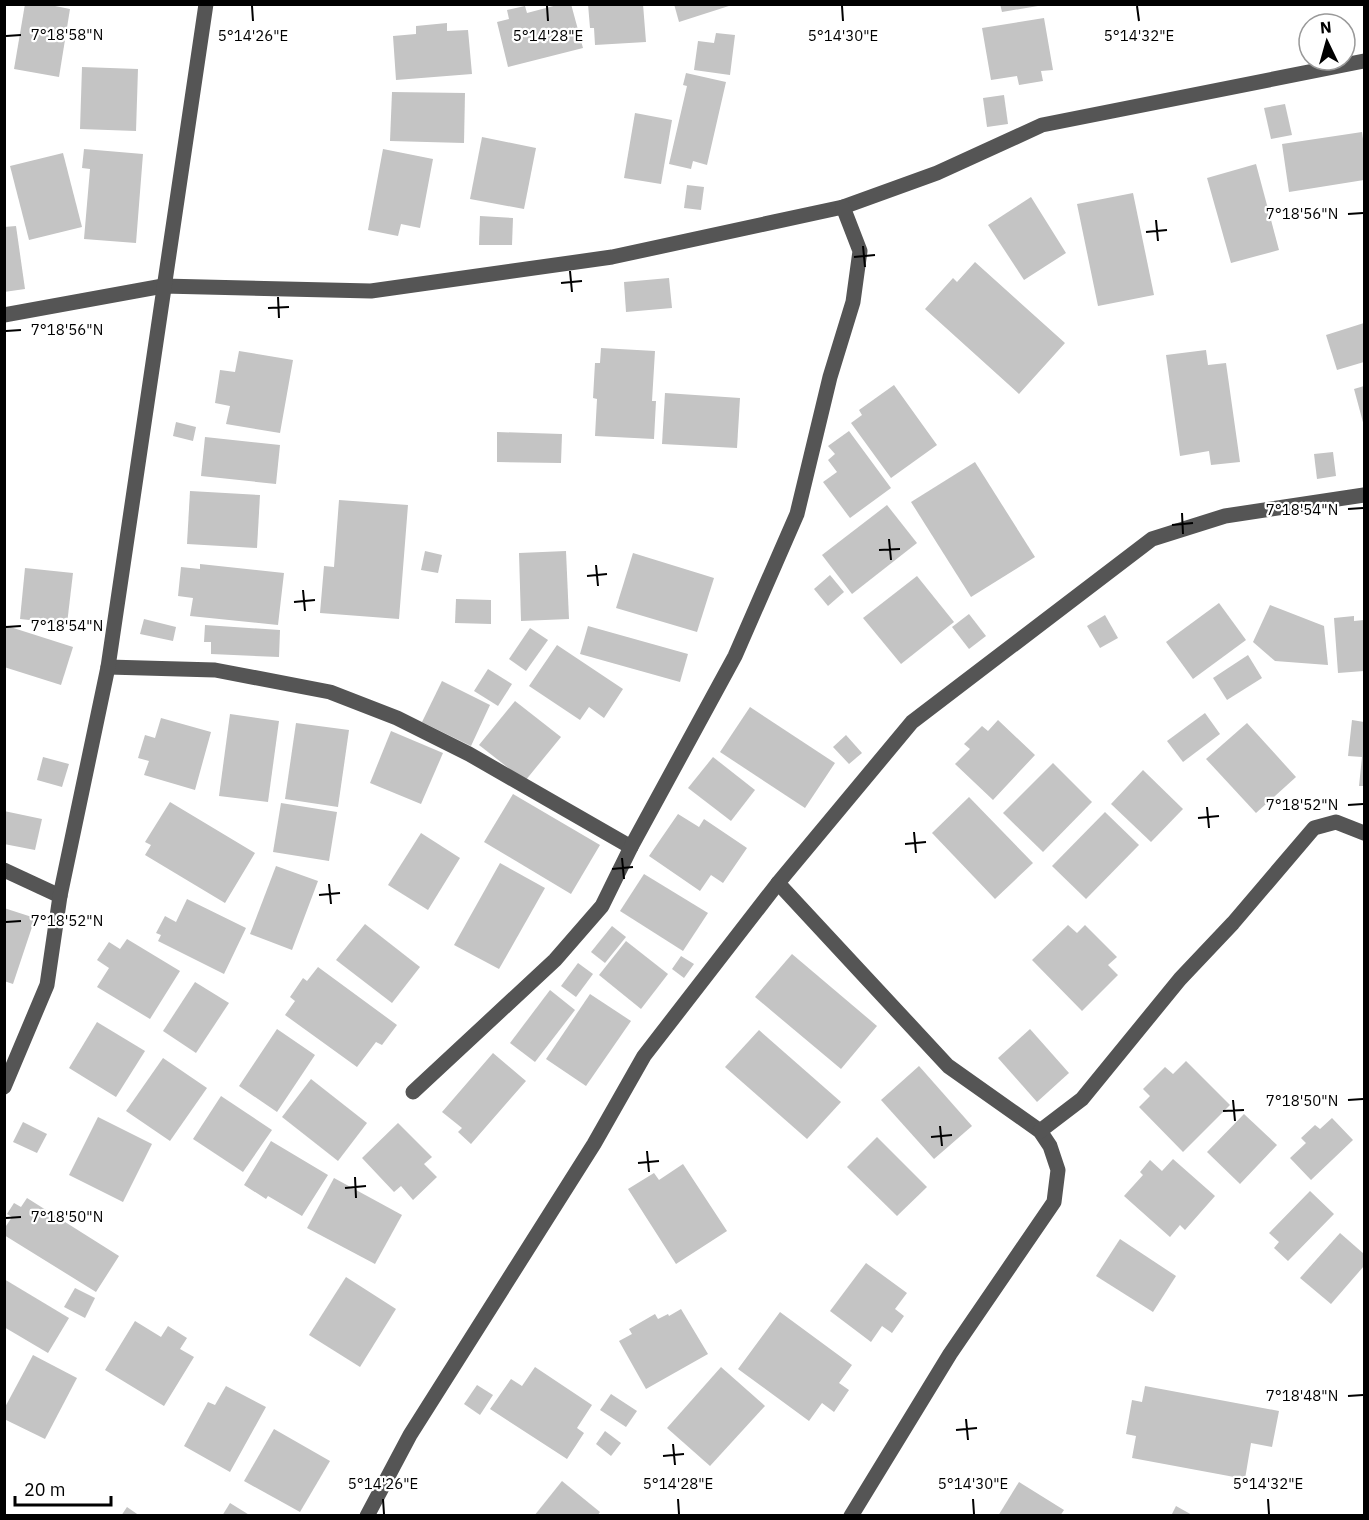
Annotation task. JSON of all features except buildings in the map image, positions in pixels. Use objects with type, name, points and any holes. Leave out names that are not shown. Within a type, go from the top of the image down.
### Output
[{"type":"street","points":[[4,1087],[47,985],[60,896],[108,667],[206,4]]},
{"type":"street","points":[[4,315],[163,286],[371,291],[612,257],[843,207],[937,172],[1042,124],[1365,61]]},
{"type":"street","points":[[413,1092],[555,960],[602,906],[631,847],[735,656],[797,513],[830,377],[853,302],[860,251],[843,207]]},
{"type":"street","points":[[367,1515],[410,1434],[594,1144],[644,1056],[778,883],[912,722],[1152,539],[1225,516],[1365,495]]},
{"type":"street","points":[[108,667],[215,670],[330,692],[397,718],[469,754],[631,847]]},
{"type":"street","points":[[1040,1131],[1082,1099],[1180,980],[1233,923],[1314,828],[1336,822],[1365,832]]},
{"type":"street","points":[[4,870],[60,896]]},
{"type":"street","points":[[778,883],[948,1066],[1040,1131],[1050,1146],[1058,1170],[1054,1202],[950,1354],[850,1515]]}]
